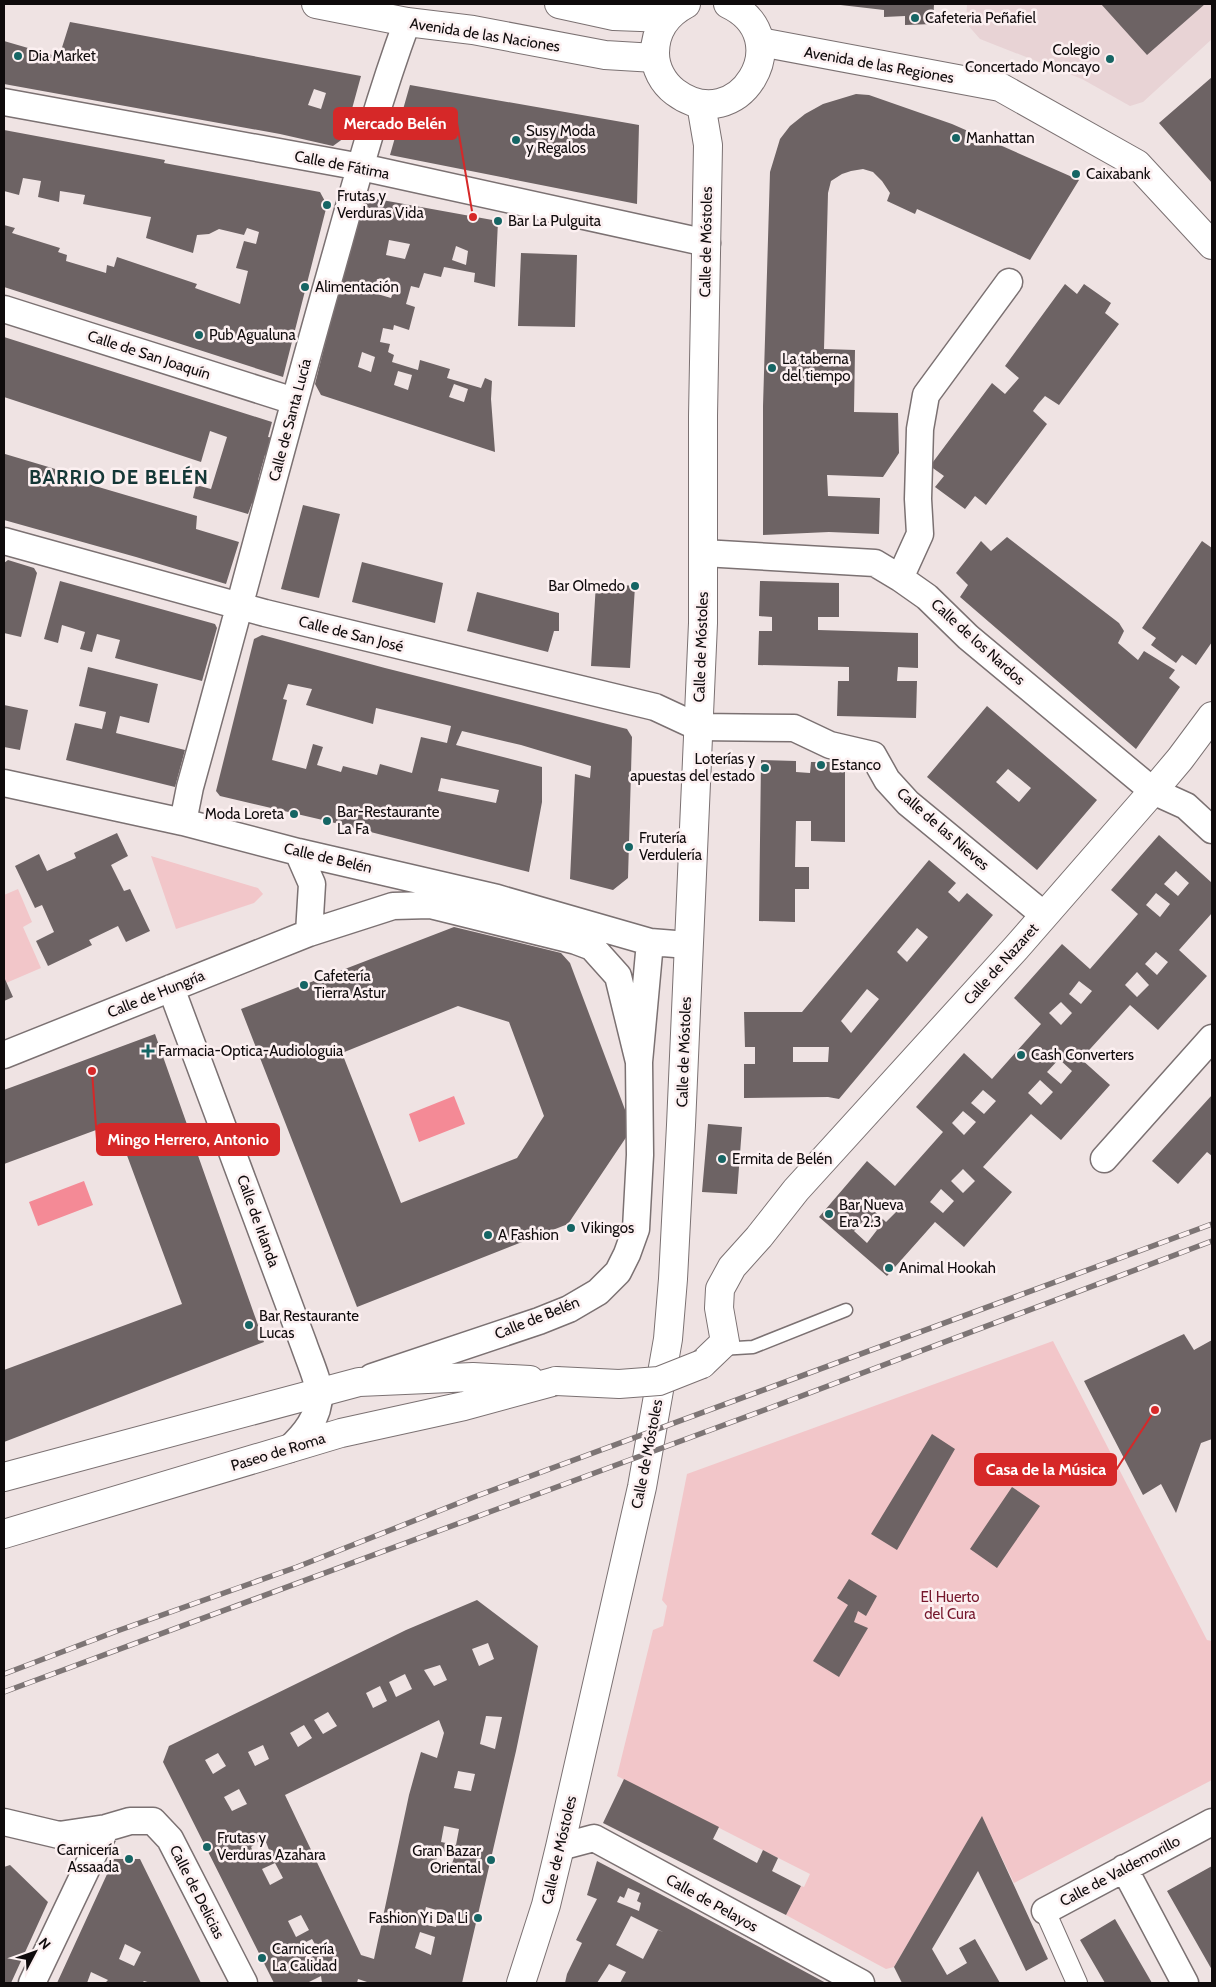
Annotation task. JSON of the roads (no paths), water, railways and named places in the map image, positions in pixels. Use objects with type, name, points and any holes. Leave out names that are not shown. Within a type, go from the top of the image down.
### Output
[{"type":"main road","name":"Avenida de las Naciones","points":[[316,4],[407,22],[473,30],[605,55],[655,58]]},
{"type":"main road","points":[[559,4],[614,16],[676,9]]},
{"type":"main road","points":[[676,9],[659,30],[655,44],[655,58],[660,75],[670,89],[684,99],[701,104],[720,103],[739,95],[752,81],[760,62],[760,42],[753,24],[740,9],[728,4]]},
{"type":"main road","name":"Avenida de las Regiones","points":[[760,42],[1000,87],[1137,164],[1212,245]]},
{"type":"main road","name":"Calle de Móstoles","points":[[521,1983],[546,1905],[560,1847],[642,1487],[668,1339],[681,1125],[688,945],[711,727],[703,622],[708,146],[701,104]]},
{"type":"main road","name":"Calle de Nazaret","points":[[711,1357],[725,1342],[719,1308],[720,1289],[732,1267],[796,1190],[1044,916],[1153,791],[1212,716]]},
{"type":"main road","name":"Paseo de Roma","points":[[4,1477],[320,1394],[359,1382],[473,1377],[619,1384],[659,1381],[711,1357]]},
{"type":"main road","name":"Paseo de Roma","points":[[4,1534],[341,1433],[464,1406],[556,1381]]},
{"type":"street","name":"Calle de Santa Lucía","points":[[183,822],[190,787],[294,401],[361,167],[395,54],[407,22]]},
{"type":"street","name":"Calle de Fátima","points":[[4,102],[361,167],[707,243]]},
{"type":"street","points":[[900,578],[920,534],[918,499],[920,438],[926,395],[1009,282]]},
{"type":"street","name":"Calle de San Joaquín","points":[[4,308],[294,401]]},
{"type":"street","name":"Calle de San José","points":[[4,541],[240,606],[655,707],[711,727]]},
{"type":"street","name":"Calle de los Nardos","points":[[703,553],[875,563],[927,597],[968,637],[1153,791],[1186,806],[1212,830]]},
{"type":"street","name":"Calle de las Nieves","points":[[711,727],[794,728],[830,745],[873,754],[887,780],[908,803],[1044,916]]},
{"type":"street","name":"Calle de Belén","points":[[4,783],[183,822],[298,852],[497,898],[650,942],[688,945]]},
{"type":"street","points":[[298,852],[312,884],[308,933]]},
{"type":"street","name":"Calle de Hungría","points":[[4,1055],[308,933],[393,906],[430,904],[544,933]]},
{"type":"street","name":"Calle de Belén","points":[[544,933],[576,941],[592,948],[618,976],[639,1062]]},
{"type":"street","name":"Calle de Belén","points":[[359,1382],[569,1309],[598,1292],[618,1272],[636,1229],[640,1155],[639,1062],[650,942]]},
{"type":"street","name":"Calle de Irlanda","points":[[171,988],[304,1345],[320,1394]]},
{"type":"street","points":[[1104,1159],[1212,1038]]},
{"type":"street","points":[[289,1448],[304,1434],[315,1416],[320,1394]]},
{"type":"street","name":"Calle de Delicias","points":[[106,1828],[130,1821],[153,1821],[170,1839],[244,1983]]},
{"type":"street","points":[[4,1822],[59,1834],[106,1828]]},
{"type":"street","name":"Calle de Valdemorillo","points":[[1077,1983],[1045,1911],[1212,1822]]},
{"type":"street","points":[[32,1983],[106,1828]]},
{"type":"street","name":"Calle de Pelayos","points":[[560,1847],[594,1838],[861,1983]]},
{"type":"street","points":[[1124,1868],[1185,1983]]},
{"type":"lane","points":[[711,1357],[753,1347],[846,1310]]},
{"type":"railway","points":[[4,1674],[117,1631],[297,1567],[474,1497],[1212,1224]]},
{"type":"railway","points":[[4,1692],[767,1409],[1212,1241]]},
{"type":"place","name":"Cafeteria Peñafiel","points":[[915,18]]},
{"type":"place","name":"Dia Market","points":[[18,56]]},
{"type":"place","name":"Colegio Concertado Moncayo","points":[[1110,59]]},
{"type":"place","name":"Manhattan","points":[[956,138]]},
{"type":"place","name":"Susy Moda y Regalos","points":[[516,140]]},
{"type":"place","name":"Caixabank","points":[[1076,174]]},
{"type":"place","name":"Frutas y Verduras Vida","points":[[327,205]]},
{"type":"place","name":"Mercado Belén","points":[[473,217]]},
{"type":"place","name":"Bar La Pulguita","points":[[498,221]]},
{"type":"place","name":"Alimentación","points":[[305,287]]},
{"type":"place","name":"Pub Agualuna","points":[[199,335]]},
{"type":"place","name":"La taberna del tiempo","points":[[772,368]]},
{"type":"place","name":"Bar Olmedo","points":[[635,586]]},
{"type":"place","name":"Estanco","points":[[821,765]]},
{"type":"place","name":"Loterías y apuestas del estado","points":[[765,768]]},
{"type":"place","name":"Moda Loreta","points":[[294,814]]},
{"type":"place","name":"Bar-Restaurante La Fa","points":[[327,821]]},
{"type":"place","name":"Frutería Verdulería","points":[[629,847]]},
{"type":"place","name":"Cafetería Tierra Astur","points":[[304,985]]},
{"type":"place","name":"Farmacia-Optica-Audiologuia","points":[[148,1051]]},
{"type":"place","name":"Cash Converters","points":[[1021,1055]]},
{"type":"place","name":"Mingo Herrero, Antonio","points":[[92,1071]]},
{"type":"place","name":"Ermita de Belén","points":[[722,1159]]},
{"type":"place","name":"Bar Nueva Era 2.3","points":[[829,1214]]},
{"type":"place","name":"Vikingos","points":[[571,1228]]},
{"type":"place","name":"A Fashion","points":[[488,1235]]},
{"type":"place","name":"Animal Hookah","points":[[889,1268]]},
{"type":"place","name":"Bar Restaurante Lucas","points":[[249,1325]]},
{"type":"place","name":"Casa de la Música","points":[[1155,1410]]},
{"type":"place","name":"Frutas y Verduras Azahara","points":[[207,1847]]},
{"type":"place","name":"Carnicería Assaada","points":[[129,1859]]},
{"type":"place","name":"Gran Bazar Oriental","points":[[491,1860]]},
{"type":"place","name":"Fashion Yi Da Li","points":[[478,1918]]},
{"type":"place","name":"Carnicería La Calidad","points":[[262,1958]]},
{"type":"district","name":"BARRIO DE BELÉN","points":[[119,477]]},
{"type":"park label","name":"El Huerto del Cura","points":[[950,1606]]}]
